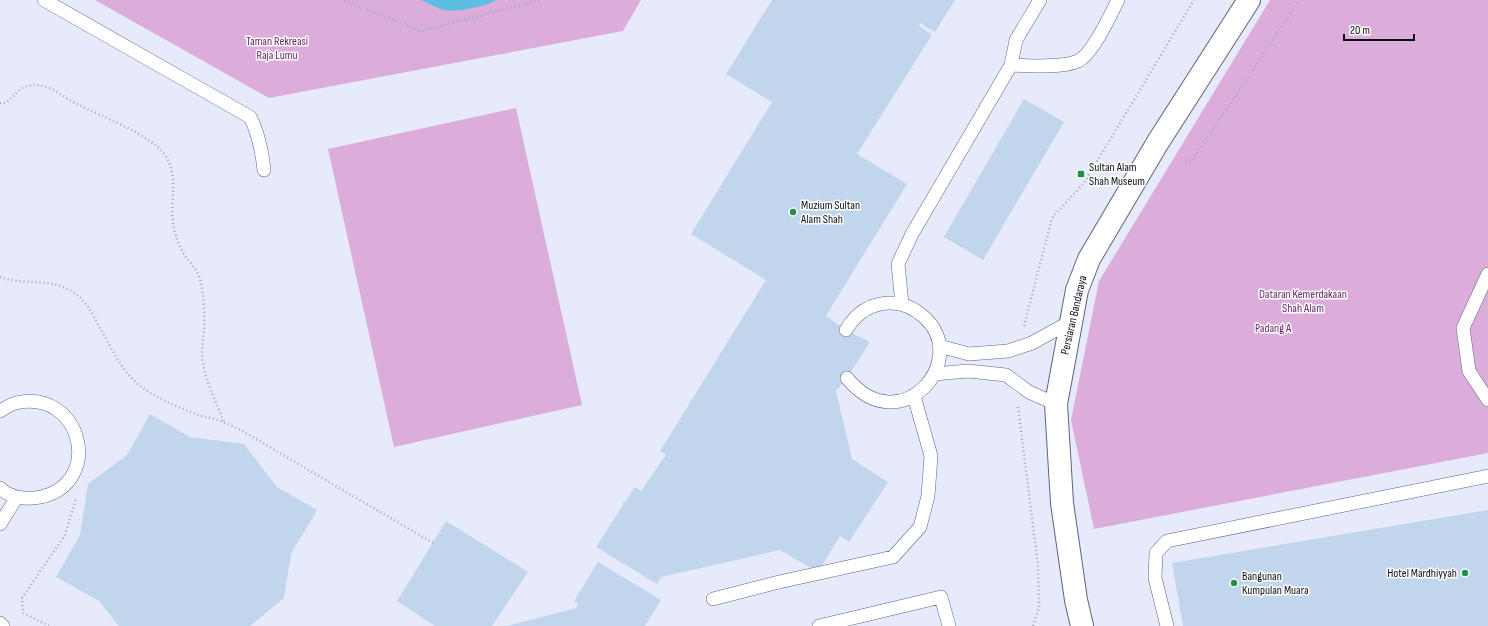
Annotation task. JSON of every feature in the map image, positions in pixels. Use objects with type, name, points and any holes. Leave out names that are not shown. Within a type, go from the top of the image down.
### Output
[{"type":"main road","name":"Persiaran Bandaraya","points":[[1082,626],[1076,600],[1062,504],[1056,404],[1076,290],[1088,259],[1158,142],[1248,0]]},
{"type":"lane","points":[[44,0],[250,117],[256,128],[262,148],[264,170]]},
{"type":"lane","points":[[902,304],[898,264],[909,240],[1011,65],[1016,40],[1040,0]]},
{"type":"lane","points":[[1011,65],[1044,66],[1079,61],[1092,46],[1118,0]]},
{"type":"lane","points":[[1488,274],[1462,328],[1469,371],[1488,400]]},
{"type":"lane","points":[[846,330],[856,317],[869,308],[885,303],[902,304],[927,319],[937,336],[939,346],[939,360],[934,374],[926,387],[914,396],[890,402],[877,400],[865,396],[855,388],[847,378]]},
{"type":"lane","points":[[939,346],[969,354],[1008,351],[1032,343],[1070,322]]},
{"type":"lane","points":[[934,374],[968,371],[1006,376],[1029,392],[1056,404]]},
{"type":"lane","points":[[713,599],[779,582],[893,557],[905,545],[920,527],[928,496],[931,456],[914,396]]},
{"type":"lane","points":[[0,411],[15,403],[31,401],[48,404],[62,412],[72,425],[78,440],[79,457],[74,473],[64,486],[50,495],[34,499],[18,497],[3,491],[0,488]]},
{"type":"lane","points":[[1166,626],[1155,578],[1156,553],[1167,541],[1488,476]]},
{"type":"lane","points":[[0,524],[18,497]]},
{"type":"lane","points":[[819,626],[941,597],[949,626]]},
{"type":"lane","points":[[0,623],[3,626]]},
{"type":"path","points":[[344,0],[421,31],[541,0]]},
{"type":"path","points":[[1185,161],[1192,161],[1299,0]]},
{"type":"path","points":[[0,103],[6,103],[23,87],[31,85],[45,86],[75,103],[142,136],[156,146],[165,155],[170,165],[173,178],[172,210],[178,242],[194,266],[200,279],[204,308],[203,362],[210,386],[224,422]]},
{"type":"path","points":[[0,277],[26,282],[39,281],[55,283],[72,291],[82,298],[92,312],[120,362],[133,379],[162,399],[179,408],[224,422],[251,436],[433,543]]},
{"type":"green space","name":"Taman Rekreasi Raja Lumu","points":[[95,0],[641,0],[623,31],[269,98]]},
{"type":"green space","name":"Padang A","points":[[1270,0],[1488,0],[1488,453],[1094,529],[1071,420],[1099,281]]},
{"type":"green space","points":[[516,108],[582,405],[394,447],[328,149]]},
{"type":"water","points":[[421,0],[496,0],[479,7],[449,11],[438,8]]},
{"type":"building","points":[[772,0],[955,0],[935,32],[920,23],[919,26],[932,35],[857,154],[907,184],[826,316],[846,330],[870,342],[847,378],[836,391],[852,459],[888,482],[849,542],[840,536],[818,572],[780,550],[661,577],[657,584],[596,547],[623,505],[623,502],[625,502],[635,487],[641,491],[666,455],[660,451],[766,280],[691,234],[772,102],[726,74]]},
{"type":"building","points":[[1024,99],[1064,122],[983,260],[944,237]]},
{"type":"building","points":[[150,414],[190,437],[244,444],[277,487],[317,510],[291,554],[284,598],[250,626],[119,626],[99,601],[56,577],[80,535],[88,484],[127,455]]},
{"type":"building","points":[[1488,510],[1488,626],[1183,626],[1172,563]]},
{"type":"building","points":[[446,521],[528,572],[492,626],[435,626],[397,601]]},
{"type":"building","points":[[598,562],[661,600],[645,626],[507,626],[576,608],[578,604],[574,601]]},
{"type":"place","name":"Sultan Alam Shah Museum","points":[[1081,174]]},
{"type":"place","name":"Muzium Sultan Alam Shah","points":[[793,212]]},
{"type":"place","name":"Hotel Mardhiyyah","points":[[1465,573]]},
{"type":"place","name":"Bangunan Kumpulan Muara","points":[[1234,583]]},
{"type":"park label","name":"Dataran Kemerdakaan Shah Alam","points":[[1303,301]]}]
